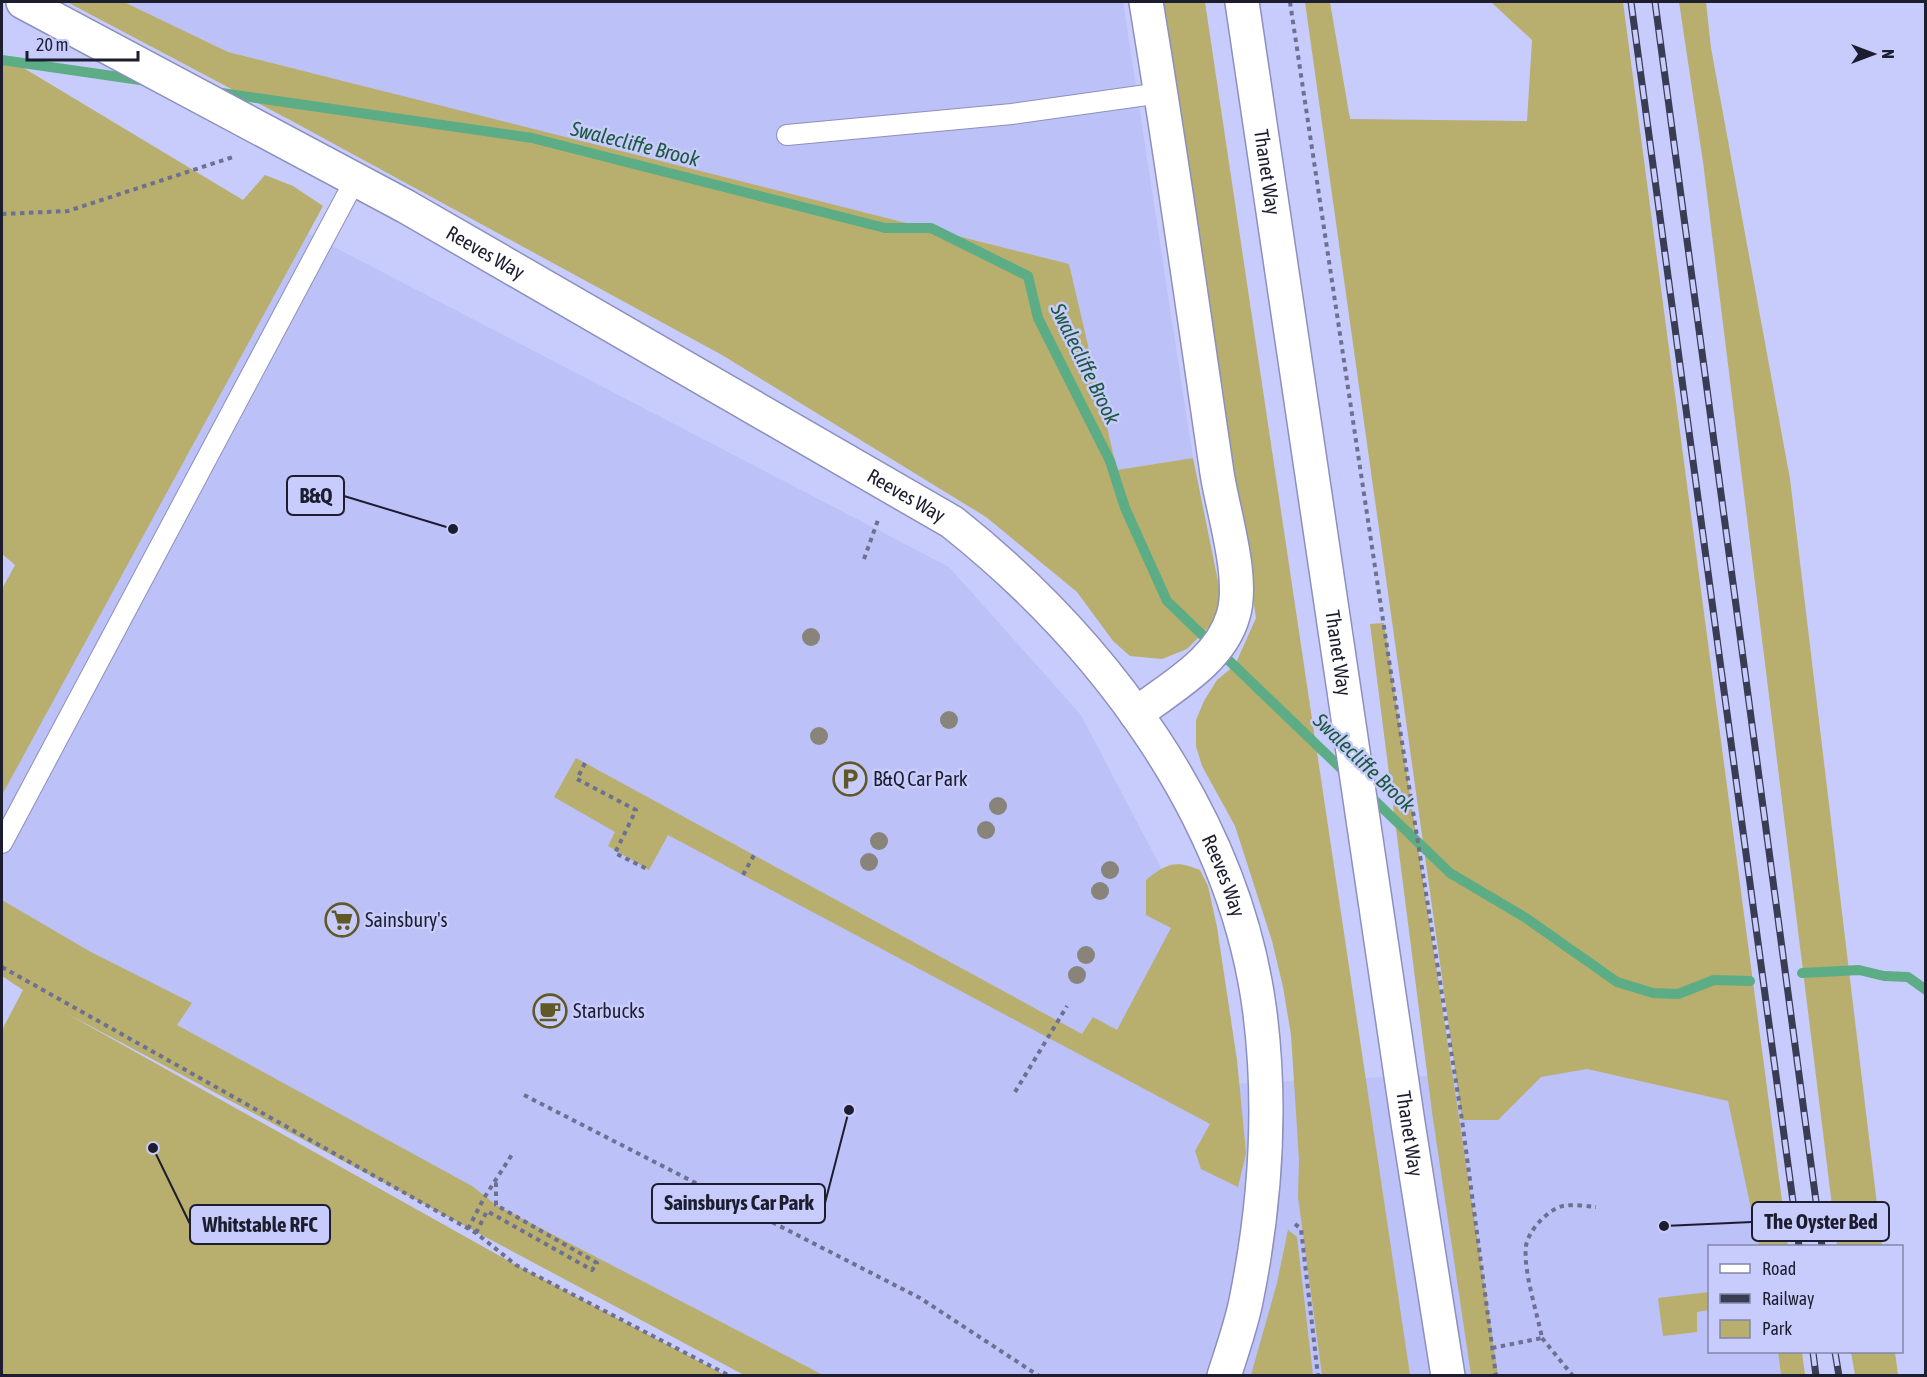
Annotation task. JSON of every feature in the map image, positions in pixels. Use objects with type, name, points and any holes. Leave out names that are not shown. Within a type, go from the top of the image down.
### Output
[{"type":"street","name":"Reeves Way","points":[[22,2],[355,180],[952,522],[990,552],[1085,650],[1136,714],[1170,764],[1200,821],[1230,892],[1250,961],[1260,1011],[1265,1060],[1267,1147],[1246,1303],[1224,1376]]},
{"type":"street","points":[[1136,714],[1207,659],[1222,642],[1234,615],[1237,583],[1218,481],[1146,2]]},
{"type":"street","name":"Thanet Way","points":[[1242,2],[1408,1123],[1448,1376]]},
{"type":"lane","points":[[787,135],[1012,114],[1161,93]]},
{"type":"lane","points":[[2,843],[355,180]]},
{"type":"path","points":[[1290,2],[1389,660],[1462,1120],[1496,1376]]},
{"type":"path","points":[[2,213],[68,212],[245,153]]},
{"type":"path","points":[[864,559],[890,488]]},
{"type":"path","points":[[585,764],[577,779],[636,810],[615,853],[649,870]]},
{"type":"path","points":[[743,875],[754,855]]},
{"type":"path","points":[[2,967],[476,1233],[516,1265],[730,1376]]},
{"type":"path","points":[[1015,1092],[1067,1006]]},
{"type":"path","points":[[524,1095],[920,1298],[1039,1376]]},
{"type":"path","points":[[468,1230],[496,1178],[513,1153]]},
{"type":"path","points":[[476,1233],[487,1211],[592,1270],[597,1263],[496,1205],[496,1178]]},
{"type":"path","points":[[1262,1197],[1301,1229],[1318,1376]]},
{"type":"path","points":[[1573,1376],[1542,1338],[1526,1245],[1534,1230],[1545,1217],[1562,1206],[1596,1207]]},
{"type":"path","points":[[1492,1348],[1542,1338]]},
{"type":"shaded area","points":[[124,2],[1123,2],[1193,458],[1117,470],[1068,264],[228,52]]},
{"type":"shaded area","points":[[244,200],[949,567],[1081,715],[1161,868],[1223,1084],[1587,1069],[1729,1101],[1759,1245],[1708,1245],[1708,1353],[1778,1353],[1781,1375],[791,1375],[2,947],[2,589]]},
{"type":"green space","points":[[67,2],[124,2],[228,52],[1069,264],[1117,470],[1193,458],[1222,601],[1214,622],[1187,649],[1162,659],[1130,656],[1113,641],[1077,592],[986,517],[722,355],[290,120]]},
{"type":"green space","points":[[1152,2],[1205,2],[1410,1375],[1322,1375],[1298,1197],[1299,1160],[1291,1035],[1283,987],[1272,941],[1235,826],[1202,766],[1196,746],[1196,720],[1204,701],[1217,680],[1235,665],[1256,618],[1233,463],[1222,461]]},
{"type":"green space","points":[[1305,2],[1330,2],[1350,119],[1527,121],[1532,40],[1491,2],[1623,2],[1788,1245],[1759,1245],[1728,1101],[1587,1069],[1541,1077],[1498,1120],[1462,1120]]},
{"type":"green space","points":[[1679,2],[1706,2],[1711,48],[1790,479],[1882,1245],[1837,1245],[1703,162]]},
{"type":"green space","points":[[2,55],[243,200],[265,175],[293,186],[323,206],[2,795],[2,589],[15,565],[2,554]]},
{"type":"green space","points":[[1384,623],[1498,1375],[1471,1375],[1432,1112],[1370,624]]},
{"type":"green space","points":[[576,758],[1082,1034],[1093,1017],[1117,1030],[1171,928],[1146,915],[1146,880],[1160,870],[1177,864],[1200,870],[1208,886],[1217,927],[1237,1060],[1246,1153],[1238,1187],[1201,1169],[1195,1151],[1210,1124],[668,835],[649,870],[608,846],[615,832],[554,797]]},
{"type":"green space","points":[[2,900],[89,951],[192,1003],[177,1025],[472,1186],[496,1205],[823,1375],[744,1375],[64,1012],[516,1265],[725,1375],[2,1375],[2,1030],[23,990],[2,976]]},
{"type":"green space","points":[[1288,1230],[1297,1237],[1313,1375],[1251,1375],[1277,1283]]},
{"type":"green space","points":[[1708,1292],[1708,1310],[1697,1312],[1697,1332],[1663,1336],[1658,1298]]},
{"type":"green space","points":[[1778,1353],[1802,1353],[1805,1375],[1781,1375]]},
{"type":"green space","points":[[1851,1353],[1895,1353],[1898,1375],[1855,1375]]},
{"type":"waterway","name":"Swalecliffe Brook","points":[[2,60],[147,81]]},
{"type":"waterway","name":"Swalecliffe Brook","points":[[215,92],[532,138],[885,228],[931,228],[1028,276],[1038,318],[1110,461],[1125,508],[1167,601],[1349,776]]},
{"type":"waterway","name":"Swalecliffe Brook","points":[[1369,795],[1450,873],[1526,918],[1617,982],[1653,993],[1678,994],[1714,980],[1750,981]]},
{"type":"waterway","name":"Swalecliffe Brook","points":[[1802,973],[1859,970],[1884,976],[1908,977],[1926,990]]},
{"type":"railway","points":[[1631,2],[1799,1245]]},
{"type":"railway","points":[[1655,2],[1822,1245]]},
{"type":"railway","points":[[1813,1353],[1816,1376]]},
{"type":"railway","points":[[1835,1353],[1839,1376]]},
{"type":"place","name":"B&Q","points":[[453,529]]},
{"type":"place","name":"B&Q Car Park","points":[[850,779]]},
{"type":"place","name":"Sainsbury's","points":[[342,920]]},
{"type":"place","name":"Starbucks","points":[[550,1011]]},
{"type":"place","name":"Sainsburys Car Park","points":[[849,1110]]},
{"type":"place","name":"Whitstable RFC","points":[[153,1148]]},
{"type":"place","name":"The Oyster Bed","points":[[1664,1226]]}]
